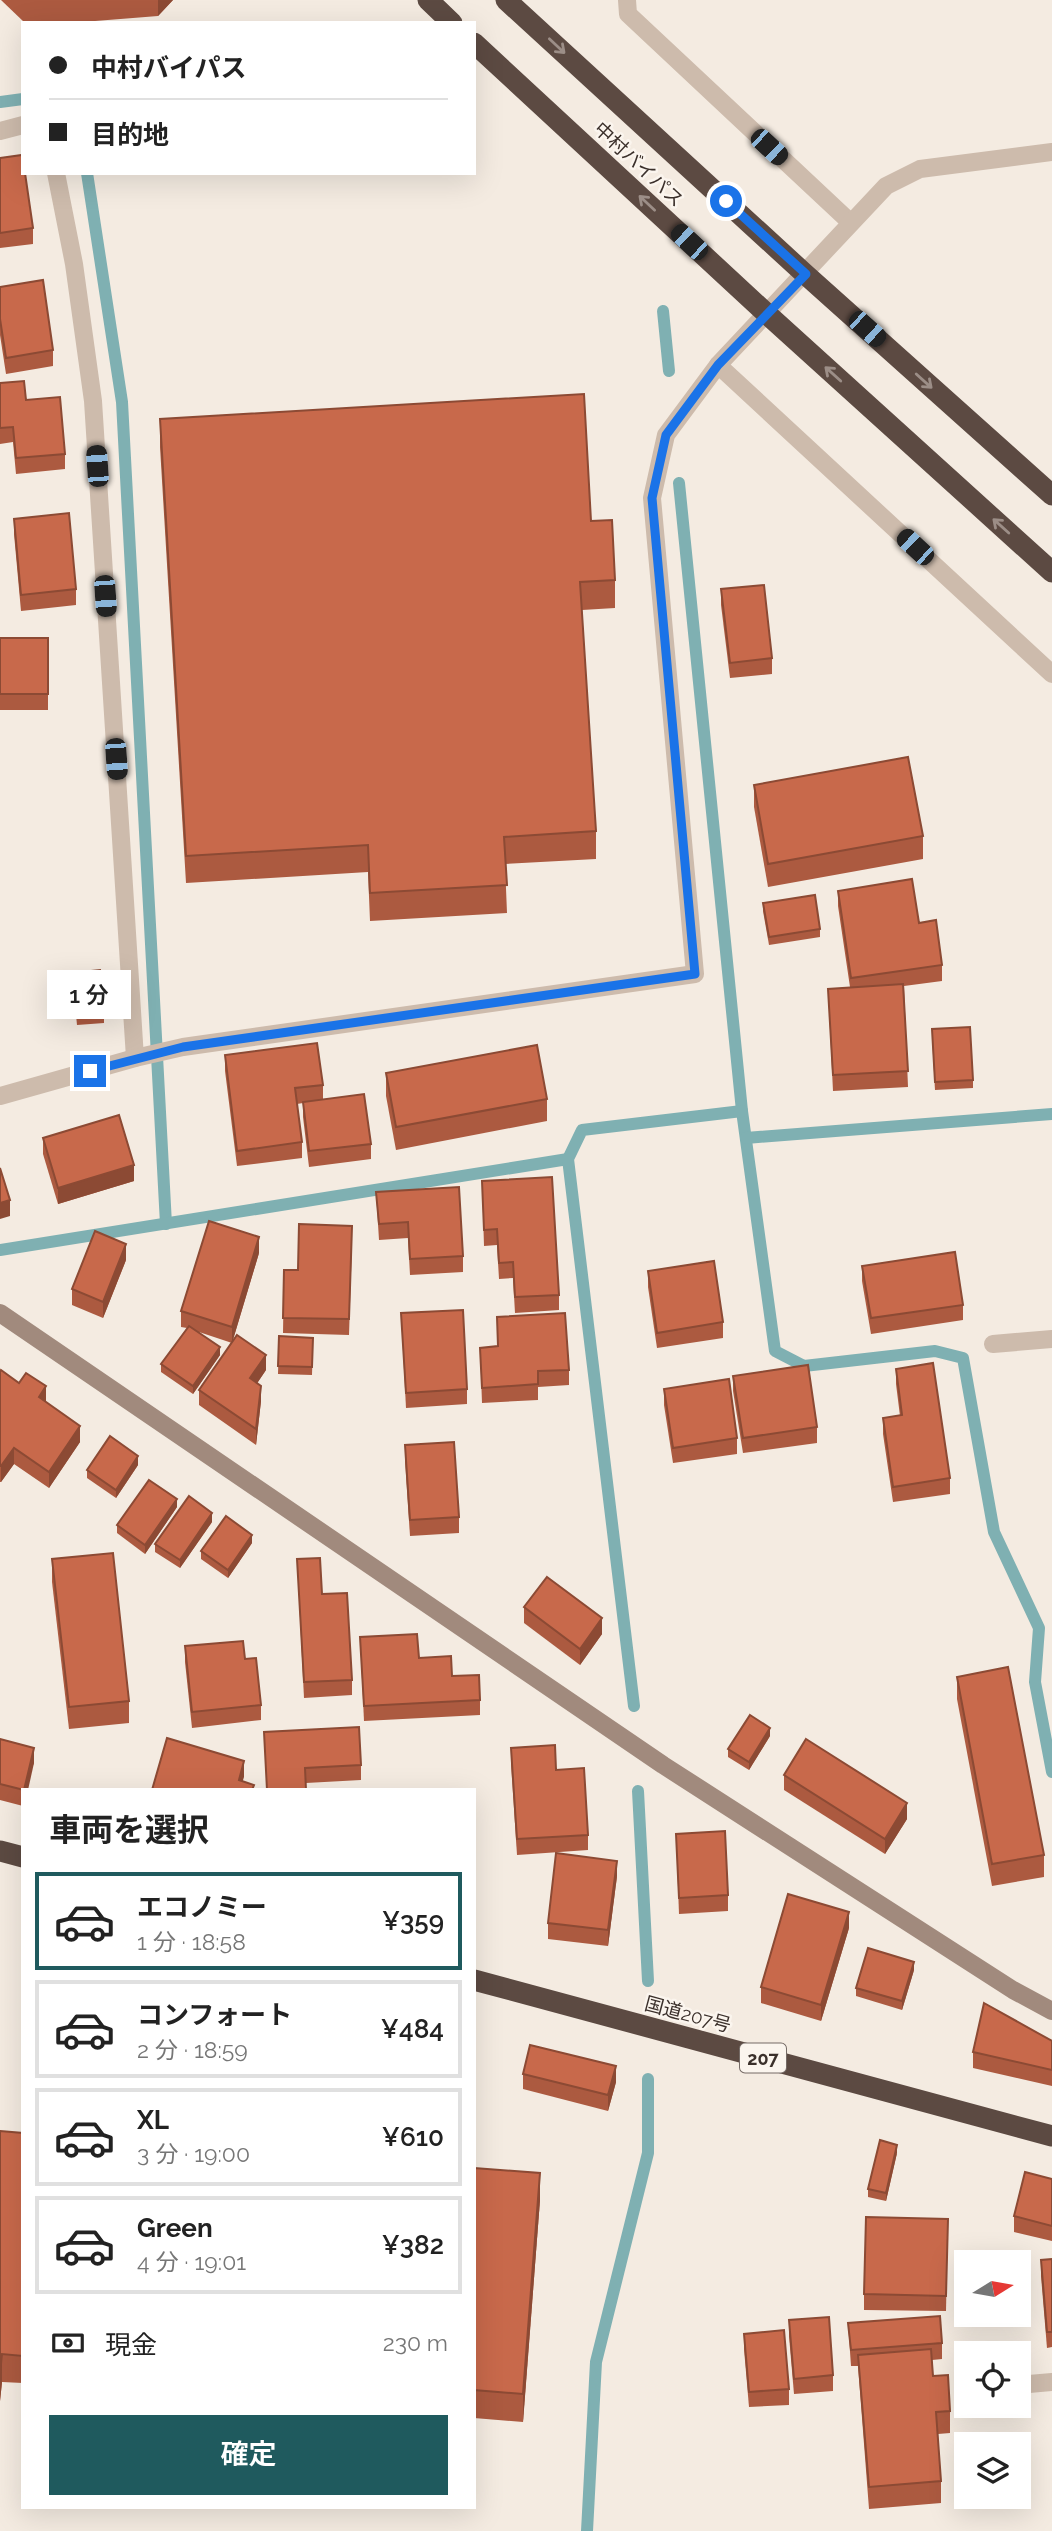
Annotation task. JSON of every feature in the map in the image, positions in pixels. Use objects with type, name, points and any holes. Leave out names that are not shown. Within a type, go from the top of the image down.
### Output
[{"type":"highway","points":[[428,0],[450,21]]},
{"type":"highway","name":"中村バイパス","points":[[506,0],[1052,495]]},
{"type":"highway","name":"中村バイパス","points":[[476,45],[1052,572]]},
{"type":"highway","points":[[0,1851],[21,1856]]},
{"type":"highway","name":"国道207号","points":[[476,1981],[1052,2136]]},
{"type":"street","points":[[627,0],[628,14],[850,222]]},
{"type":"street","points":[[0,131],[21,126]]},
{"type":"street","points":[[0,1096],[183,1047],[695,974],[652,498],[666,435],[718,365],[886,186],[920,169],[1052,152]]},
{"type":"street","points":[[56,175],[74,264],[93,401],[135,1058]]},
{"type":"street","points":[[718,365],[1052,674]]},
{"type":"street","points":[[0,1312],[663,1765],[1013,1990],[1052,2011]]},
{"type":"street","points":[[993,1344],[1052,1339]]},
{"type":"street","points":[[1031,2384],[1052,2382]]},
{"type":"building","points":[[21,155],[21,175],[25,175],[33,228],[0,233],[0,158]]},
{"type":"building","points":[[43,280],[53,350],[6,358],[0,319],[0,287]]},
{"type":"building","points":[[24,381],[26,400],[60,397],[65,454],[16,458],[13,427],[0,428],[0,383]]},
{"type":"building","points":[[584,394],[591,521],[612,520],[615,580],[580,582],[596,831],[504,837],[507,885],[370,893],[368,845],[186,856],[160,419]]},
{"type":"building","points":[[69,513],[76,589],[21,595],[14,519]]},
{"type":"building","points":[[764,585],[772,658],[730,663],[721,589]]},
{"type":"building","points":[[0,638],[48,638],[48,694],[0,694]]},
{"type":"building","points":[[908,757],[923,836],[768,864],[754,785]]},
{"type":"building","points":[[912,879],[919,923],[936,920],[942,965],[851,978],[838,891]]},
{"type":"building","points":[[815,895],[820,929],[769,937],[763,903]]},
{"type":"building","points":[[100,970],[104,1014],[77,1017],[72,973]]},
{"type":"building","points":[[903,984],[908,1071],[833,1075],[828,989]]},
{"type":"building","points":[[970,1027],[973,1080],[935,1082],[932,1029]]},
{"type":"building","points":[[317,1043],[323,1085],[295,1088],[302,1142],[237,1151],[225,1055]]},
{"type":"building","points":[[537,1045],[547,1099],[396,1127],[386,1073]]},
{"type":"building","points":[[364,1094],[371,1144],[309,1151],[303,1102]]},
{"type":"building","points":[[119,1115],[134,1165],[58,1188],[43,1138]]},
{"type":"building","points":[[0,1168],[10,1200],[0,1203]]},
{"type":"building","points":[[552,1177],[559,1295],[515,1297],[513,1262],[499,1263],[497,1229],[484,1230],[482,1181]]},
{"type":"building","points":[[459,1187],[463,1256],[410,1259],[408,1222],[379,1224],[376,1192]]},
{"type":"building","points":[[209,1221],[259,1237],[232,1327],[181,1311]]},
{"type":"building","points":[[299,1224],[352,1226],[349,1319],[283,1318],[284,1270],[298,1270]]},
{"type":"building","points":[[95,1231],[126,1244],[103,1302],[72,1289]]},
{"type":"building","points":[[955,1252],[963,1305],[871,1318],[862,1266]]},
{"type":"building","points":[[714,1261],[723,1322],[657,1333],[648,1271]]},
{"type":"building","points":[[463,1310],[467,1389],[406,1393],[401,1313]]},
{"type":"building","points":[[565,1313],[569,1370],[538,1371],[538,1384],[482,1388],[480,1348],[498,1346],[497,1317]]},
{"type":"building","points":[[189,1326],[220,1347],[193,1386],[161,1364]]},
{"type":"building","points":[[237,1335],[266,1355],[250,1378],[261,1386],[256,1429],[199,1390]]},
{"type":"building","points":[[279,1336],[313,1338],[312,1367],[278,1366]]},
{"type":"building","points":[[933,1363],[950,1478],[893,1487],[883,1418],[902,1415],[896,1369]]},
{"type":"building","points":[[808,1365],[817,1427],[743,1438],[733,1376]]},
{"type":"building","points":[[1,1370],[19,1383],[26,1373],[46,1386],[39,1397],[80,1426],[49,1472],[14,1448],[0,1466]]},
{"type":"building","points":[[729,1379],[737,1438],[673,1448],[664,1389]]},
{"type":"building","points":[[110,1436],[138,1456],[116,1490],[87,1470]]},
{"type":"building","points":[[454,1442],[459,1517],[410,1520],[405,1445]]},
{"type":"building","points":[[149,1480],[177,1499],[145,1545],[117,1525]]},
{"type":"building","points":[[189,1496],[212,1513],[180,1560],[155,1544]]},
{"type":"building","points":[[226,1516],[252,1535],[228,1570],[201,1551]]},
{"type":"building","points":[[113,1553],[129,1701],[69,1707],[52,1559]]},
{"type":"building","points":[[320,1558],[322,1594],[347,1593],[352,1680],[304,1682],[297,1559]]},
{"type":"building","points":[[547,1577],[602,1618],[580,1649],[524,1607]]},
{"type":"building","points":[[417,1634],[419,1658],[451,1656],[452,1676],[479,1675],[480,1700],[364,1706],[360,1637]]},
{"type":"building","points":[[243,1641],[245,1659],[256,1658],[261,1705],[192,1712],[185,1646]]},
{"type":"building","points":[[1008,1667],[1044,1855],[992,1864],[957,1677]]},
{"type":"building","points":[[750,1715],[770,1728],[749,1762],[728,1749]]},
{"type":"building","points":[[359,1727],[361,1765],[305,1768],[306,1788],[267,1788],[264,1732]]},
{"type":"building","points":[[167,1738],[244,1761],[239,1780],[254,1785],[253,1788],[153,1788]]},
{"type":"building","points":[[0,1739],[34,1748],[24,1788],[0,1784]]},
{"type":"building","points":[[806,1739],[907,1803],[885,1839],[784,1775]]},
{"type":"building","points":[[555,1745],[556,1770],[584,1768],[588,1835],[517,1839],[511,1748]]},
{"type":"building","points":[[725,1831],[728,1895],[679,1898],[676,1834]]},
{"type":"building","points":[[556,1853],[617,1861],[608,1930],[548,1923]]},
{"type":"building","points":[[788,1894],[849,1912],[821,2005],[761,1987]]},
{"type":"building","points":[[868,1948],[914,1962],[902,2001],[856,1988]]},
{"type":"building","points":[[984,2003],[1052,2041],[1052,2070],[973,2052]]},
{"type":"building","points":[[530,2045],[616,2066],[608,2095],[523,2074]]},
{"type":"building","points":[[0,2131],[21,2133],[21,2356],[2,2354],[0,2374]]},
{"type":"building","points":[[880,2140],[897,2145],[886,2193],[868,2189]]},
{"type":"building","points":[[476,2168],[540,2173],[523,2394],[476,2390]]},
{"type":"building","points":[[1025,2172],[1052,2179],[1052,2226],[1014,2216]]},
{"type":"building","points":[[866,2217],[948,2219],[946,2296],[864,2294]]},
{"type":"building","points":[[1052,2259],[1052,2332],[1047,2332],[1041,2260]]},
{"type":"building","points":[[940,2316],[942,2343],[851,2350],[848,2323]]},
{"type":"building","points":[[829,2317],[833,2375],[794,2379],[789,2320]]},
{"type":"building","points":[[784,2330],[789,2389],[749,2392],[744,2334]]},
{"type":"building","points":[[931,2349],[933,2376],[948,2375],[950,2411],[936,2412],[941,2481],[869,2487],[858,2355]]},
{"type":"waterway","points":[[0,102],[21,99]]},
{"type":"waterway","points":[[87,175],[122,402],[166,1224]]},
{"type":"waterway","points":[[663,311],[669,371]]},
{"type":"waterway","points":[[679,483],[742,1111],[775,1351],[804,1366],[935,1351],[963,1358],[994,1532],[1039,1628],[1035,1682],[1052,1772]]},
{"type":"waterway","points":[[634,1706],[568,1159],[582,1130],[742,1111]]},
{"type":"waterway","points":[[746,1138],[1052,1114]]},
{"type":"waterway","points":[[0,1250],[568,1159]]},
{"type":"waterway","points":[[638,1791],[648,1981]]},
{"type":"waterway","points":[[587,2531],[596,2362],[648,2153],[648,2079]]},
{"type":"route","points":[[90,1071],[183,1047],[695,974],[652,498],[666,435],[718,365],[806,274],[726,201]]}]
